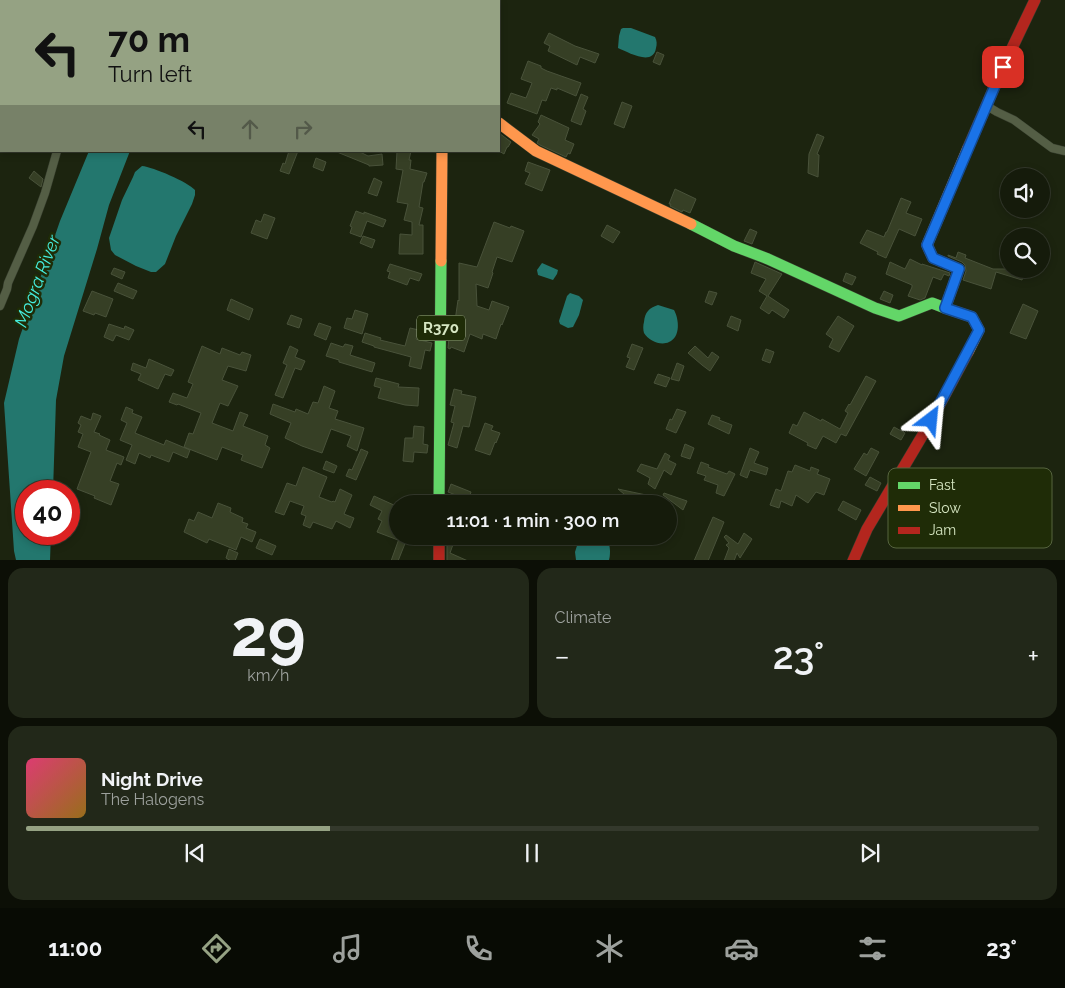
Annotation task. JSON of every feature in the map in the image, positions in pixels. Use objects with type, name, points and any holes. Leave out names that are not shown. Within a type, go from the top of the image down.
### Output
[{"type":"street","points":[[945,308],[959,269],[933,258],[927,245],[1003,67],[1035,0]]},
{"type":"street","points":[[986,106],[1014,120],[1052,148],[1065,151]]},
{"type":"street","points":[[500,124],[536,151],[734,246],[778,263],[875,308],[899,316],[932,303],[972,317],[979,330],[903,468]]},
{"type":"street","points":[[0,306],[45,194],[57,152]]},
{"type":"street","name":"R370","points":[[440,495],[442,152]]},
{"type":"street","points":[[853,560],[867,529],[888,493]]},
{"type":"street","points":[[439,545],[439,560]]},
{"type":"water","points":[[623,28],[631,28],[655,37],[657,44],[654,54],[650,57],[640,57],[618,48],[619,36]]},
{"type":"water","points":[[89,152],[130,152],[109,205],[64,356],[56,400],[53,480],[15,480],[15,545],[51,545],[50,560],[16,560],[14,551],[4,403],[19,339],[60,221]]},
{"type":"water","points":[[142,166],[170,175],[195,190],[192,204],[165,264],[156,272],[136,266],[115,255],[111,250],[109,238],[122,200],[135,172]]},
{"type":"water","points":[[542,263],[558,270],[553,280],[538,275],[537,270]]},
{"type":"water","points":[[570,293],[579,296],[583,300],[573,327],[568,328],[560,324],[559,321],[567,296]]},
{"type":"water","points":[[658,305],[674,310],[677,318],[678,328],[676,336],[673,340],[666,343],[652,340],[644,332],[643,325],[646,313]]},
{"type":"water","points":[[577,545],[609,545],[610,548],[609,560],[576,560],[575,552]]},
{"type":"building","points":[[549,33],[575,46],[599,54],[595,63],[580,57],[577,65],[548,51],[550,46],[544,43]]},
{"type":"building","points":[[657,52],[664,55],[660,65],[653,62]]},
{"type":"building","points":[[528,61],[541,66],[541,68],[547,71],[581,83],[576,96],[557,88],[557,90],[551,88],[546,101],[542,100],[537,114],[507,103],[511,93],[526,98],[532,83],[521,79]]},
{"type":"building","points":[[581,94],[588,97],[583,109],[586,111],[581,125],[571,121]]},
{"type":"building","points":[[622,102],[632,106],[624,128],[614,124]]},
{"type":"building","points":[[541,115],[569,128],[565,140],[574,144],[570,154],[568,153],[566,157],[540,145],[537,143],[539,139],[532,135],[540,124],[538,122]]},
{"type":"building","points":[[500,134],[511,142],[504,154],[500,152]]},
{"type":"building","points":[[817,134],[824,137],[817,154],[819,155],[818,177],[808,173],[809,154]]},
{"type":"building","points":[[289,152],[298,152],[289,174],[280,171],[283,163],[285,164]]},
{"type":"building","points":[[337,152],[360,152],[368,156],[382,154],[383,165],[369,165]]},
{"type":"building","points":[[397,152],[411,152],[410,169],[427,173],[423,182],[419,207],[423,208],[419,225],[423,225],[423,254],[399,254],[400,234],[412,235],[412,222],[404,220],[408,204],[397,202],[403,170],[396,169]]},
{"type":"building","points":[[316,158],[326,162],[323,171],[313,167]]},
{"type":"building","points":[[528,162],[550,170],[542,191],[525,184],[530,173],[525,171]]},
{"type":"building","points":[[34,171],[43,179],[41,187],[29,178]]},
{"type":"building","points":[[374,178],[382,182],[377,196],[368,193]]},
{"type":"building","points":[[675,189],[696,199],[690,213],[683,210],[682,212],[670,206],[671,204],[669,204]]},
{"type":"building","points":[[901,198],[911,202],[906,213],[922,219],[915,236],[899,229],[886,258],[860,243],[867,230],[884,237]]},
{"type":"building","points":[[356,211],[386,220],[383,227],[367,221],[361,237],[350,233],[352,227],[350,226]]},
{"type":"building","points":[[264,214],[275,218],[267,239],[251,233],[256,220],[261,222]]},
{"type":"building","points":[[494,222],[524,231],[512,262],[497,257],[488,288],[476,284],[477,306],[489,310],[492,301],[509,307],[496,339],[483,334],[482,339],[470,334],[464,352],[451,347],[450,349],[448,348],[449,338],[455,340],[455,321],[459,301],[459,263],[477,267]]},
{"type":"building","points":[[607,225],[620,232],[613,243],[601,236]]},
{"type":"building","points":[[750,229],[757,232],[752,244],[744,241]]},
{"type":"building","points":[[363,236],[375,240],[372,248],[360,243]]},
{"type":"building","points":[[958,252],[966,255],[965,258],[993,269],[1000,269],[1000,273],[996,272],[991,289],[963,280],[966,271],[965,265],[948,255],[956,258]]},
{"type":"building","points":[[910,259],[922,265],[950,273],[949,276],[944,274],[941,280],[933,277],[925,298],[920,300],[908,296],[912,285],[886,274],[890,262],[905,269]]},
{"type":"building","points":[[755,262],[782,274],[768,296],[789,310],[784,318],[772,310],[769,314],[760,308],[767,296],[759,291],[766,279],[751,273]]},
{"type":"building","points":[[390,264],[422,274],[419,281],[410,278],[407,285],[388,278],[390,272],[387,271]]},
{"type":"building","points":[[114,268],[125,272],[122,279],[111,274]]},
{"type":"building","points":[[846,273],[856,277],[852,285],[843,281]]},
{"type":"building","points":[[118,283],[137,291],[133,299],[114,291]]},
{"type":"building","points":[[92,291],[113,299],[106,317],[83,311]]},
{"type":"building","points":[[709,291],[717,293],[712,305],[705,302]]},
{"type":"building","points":[[884,291],[893,295],[890,303],[880,299]]},
{"type":"building","points":[[231,299],[253,309],[249,320],[227,310]]},
{"type":"building","points":[[1023,304],[1038,311],[1026,339],[1010,333]]},
{"type":"building","points":[[355,310],[368,314],[362,334],[344,328],[347,318],[352,319]]},
{"type":"building","points":[[291,315],[302,319],[299,328],[287,324]]},
{"type":"building","points":[[731,316],[741,320],[738,331],[727,326]]},
{"type":"building","points":[[838,316],[854,326],[839,352],[829,347],[833,339],[826,334]]},
{"type":"building","points":[[319,323],[331,327],[326,340],[314,335]]},
{"type":"building","points":[[109,324],[124,329],[125,326],[134,330],[129,340],[116,335],[113,341],[104,337]]},
{"type":"building","points":[[410,328],[419,330],[416,339],[432,343],[430,351],[425,350],[421,369],[409,366],[411,357],[362,342],[365,333],[381,338],[380,340],[405,346]]},
{"type":"building","points":[[331,343],[343,347],[345,344],[353,346],[350,355],[375,363],[372,372],[326,356]]},
{"type":"building","points":[[632,344],[643,348],[634,370],[626,367],[630,358],[627,357]]},
{"type":"building","points":[[202,346],[220,354],[222,348],[240,355],[242,352],[251,355],[246,371],[228,366],[222,380],[238,386],[228,406],[220,403],[212,423],[233,431],[240,412],[248,415],[243,426],[268,436],[265,445],[270,448],[262,468],[241,460],[243,455],[222,447],[217,460],[184,447],[189,433],[193,434],[201,413],[169,402],[173,393],[187,398],[193,384],[188,382]]},
{"type":"building","points":[[290,346],[298,350],[295,357],[305,361],[301,370],[295,368],[283,398],[275,395],[287,365],[283,363]]},
{"type":"building","points":[[695,346],[708,358],[712,352],[719,357],[710,371],[688,353]]},
{"type":"building","points":[[766,349],[774,352],[770,363],[762,360]]},
{"type":"building","points":[[149,359],[174,370],[171,376],[165,374],[158,389],[138,380],[141,374],[131,370],[133,363],[146,368]]},
{"type":"building","points":[[677,363],[684,366],[679,381],[671,379]]},
{"type":"building","points":[[658,374],[670,378],[666,387],[654,383]]},
{"type":"building","points":[[866,376],[876,381],[846,436],[841,434],[836,443],[823,436],[816,449],[789,433],[793,424],[797,426],[804,412],[840,429],[848,413],[845,411]]},
{"type":"building","points":[[376,378],[399,384],[398,387],[419,388],[418,406],[405,405],[378,398],[381,388],[374,386]]},
{"type":"building","points":[[324,386],[335,391],[329,408],[338,411],[335,419],[364,428],[357,451],[347,446],[351,436],[331,429],[322,453],[302,446],[285,438],[291,423],[270,414],[273,404],[295,412],[296,409],[308,414],[313,402],[318,403]]},
{"type":"building","points":[[454,389],[462,391],[461,394],[476,397],[469,427],[463,426],[457,448],[448,445],[454,423],[451,422],[455,406],[450,405]]},
{"type":"building","points":[[126,407],[133,410],[132,413],[142,417],[135,433],[164,445],[166,440],[190,450],[187,458],[173,452],[169,462],[151,455],[150,458],[139,453],[135,464],[126,460],[132,445],[120,440],[127,423],[121,420]]},
{"type":"building","points":[[677,409],[686,412],[676,433],[666,429]]},
{"type":"building","points":[[93,413],[101,416],[94,432],[110,440],[106,450],[124,457],[121,465],[117,463],[110,481],[119,484],[111,505],[80,490],[80,481],[91,452],[78,447],[83,434],[78,432],[81,425],[78,423],[81,416],[91,420]]},
{"type":"building","points":[[712,415],[732,425],[729,434],[708,424]]},
{"type":"building","points":[[485,423],[493,426],[491,430],[500,433],[490,455],[475,450]]},
{"type":"building","points":[[414,426],[424,427],[423,444],[428,445],[427,453],[414,452],[413,462],[403,461],[405,438],[413,438]]},
{"type":"building","points":[[894,427],[905,433],[901,440],[890,434]]},
{"type":"building","points":[[685,444],[694,448],[690,459],[681,456]]},
{"type":"building","points":[[750,448],[759,452],[754,463],[768,468],[766,475],[750,470],[747,478],[740,475]]},
{"type":"building","points":[[871,448],[879,452],[866,476],[854,469],[864,453],[867,455]]},
{"type":"building","points":[[361,449],[368,452],[356,480],[346,476],[349,469],[352,470]]},
{"type":"building","points":[[665,453],[670,456],[668,460],[676,464],[671,475],[664,470],[655,489],[648,484],[650,478],[637,471],[641,464],[657,469]]},
{"type":"building","points":[[326,461],[337,466],[334,473],[323,469]]},
{"type":"building","points":[[701,462],[709,465],[708,467],[727,474],[729,471],[735,474],[724,496],[716,493],[718,485],[704,480],[706,476],[697,473]]},
{"type":"building","points":[[795,465],[810,471],[811,467],[819,470],[817,474],[830,479],[824,495],[816,492],[808,503],[796,495],[792,506],[781,501],[779,508],[770,505],[776,489],[781,491],[788,471],[792,472]]},
{"type":"building","points":[[303,467],[327,477],[319,497],[335,502],[340,489],[352,495],[344,514],[354,518],[350,528],[336,521],[332,529],[313,522],[310,528],[303,525],[306,516],[301,514],[304,506],[290,501],[284,515],[275,512],[287,483],[296,486]]},
{"type":"building","points":[[870,477],[881,483],[877,491],[865,485]]},
{"type":"building","points":[[451,484],[471,492],[470,495],[456,495],[448,492]]},
{"type":"building","points":[[618,489],[646,495],[625,495]]},
{"type":"building","points":[[374,496],[389,503],[389,537],[377,532],[382,521],[378,519],[382,511],[370,505]]},
{"type":"building","points":[[677,498],[687,501],[683,510],[677,506]]},
{"type":"building","points":[[843,501],[861,510],[856,520],[838,510]]},
{"type":"building","points":[[218,503],[231,508],[230,512],[243,518],[242,522],[248,524],[246,528],[256,532],[252,542],[241,537],[236,550],[209,539],[207,543],[184,532],[189,519],[194,521],[198,512],[212,518]]},
{"type":"building","points":[[713,517],[724,522],[708,560],[694,560]]},
{"type":"building","points":[[744,533],[752,539],[740,558],[737,553],[734,560],[724,560],[729,548],[726,545],[729,543],[724,537],[726,535],[738,544]]},
{"type":"building","points":[[260,539],[276,546],[272,555],[256,548]]},
{"type":"building","points":[[397,545],[404,545],[398,560],[391,560]]},
{"type":"building","points":[[447,545],[453,545],[450,553],[466,560],[447,560]]},
{"type":"building","points":[[229,549],[238,553],[235,560],[226,558]]},
{"type":"traffic: fast","points":[[691,224],[734,246],[768,259],[875,308],[899,316],[932,303],[945,308]]},
{"type":"traffic: fast","points":[[439,495],[441,261]]},
{"type":"traffic: slow","points":[[500,124],[536,151],[691,224]]},
{"type":"traffic: slow","points":[[968,148],[927,245],[933,258],[959,269],[945,308],[972,317],[979,330],[968,352]]},
{"type":"traffic: slow","points":[[441,261],[442,152]]},
{"type":"traffic: jam","points":[[968,148],[1003,67],[1035,0]]},
{"type":"traffic: jam","points":[[903,468],[968,352]]},
{"type":"traffic: jam","points":[[853,560],[867,529],[888,494]]},
{"type":"traffic: jam","points":[[439,545],[439,560]]},
{"type":"route","points":[[931,420],[979,330],[972,317],[945,308],[959,269],[933,258],[927,245],[1003,67]]},
{"type":"water label","name":"Mogra River","points":[[37,281]]}]
